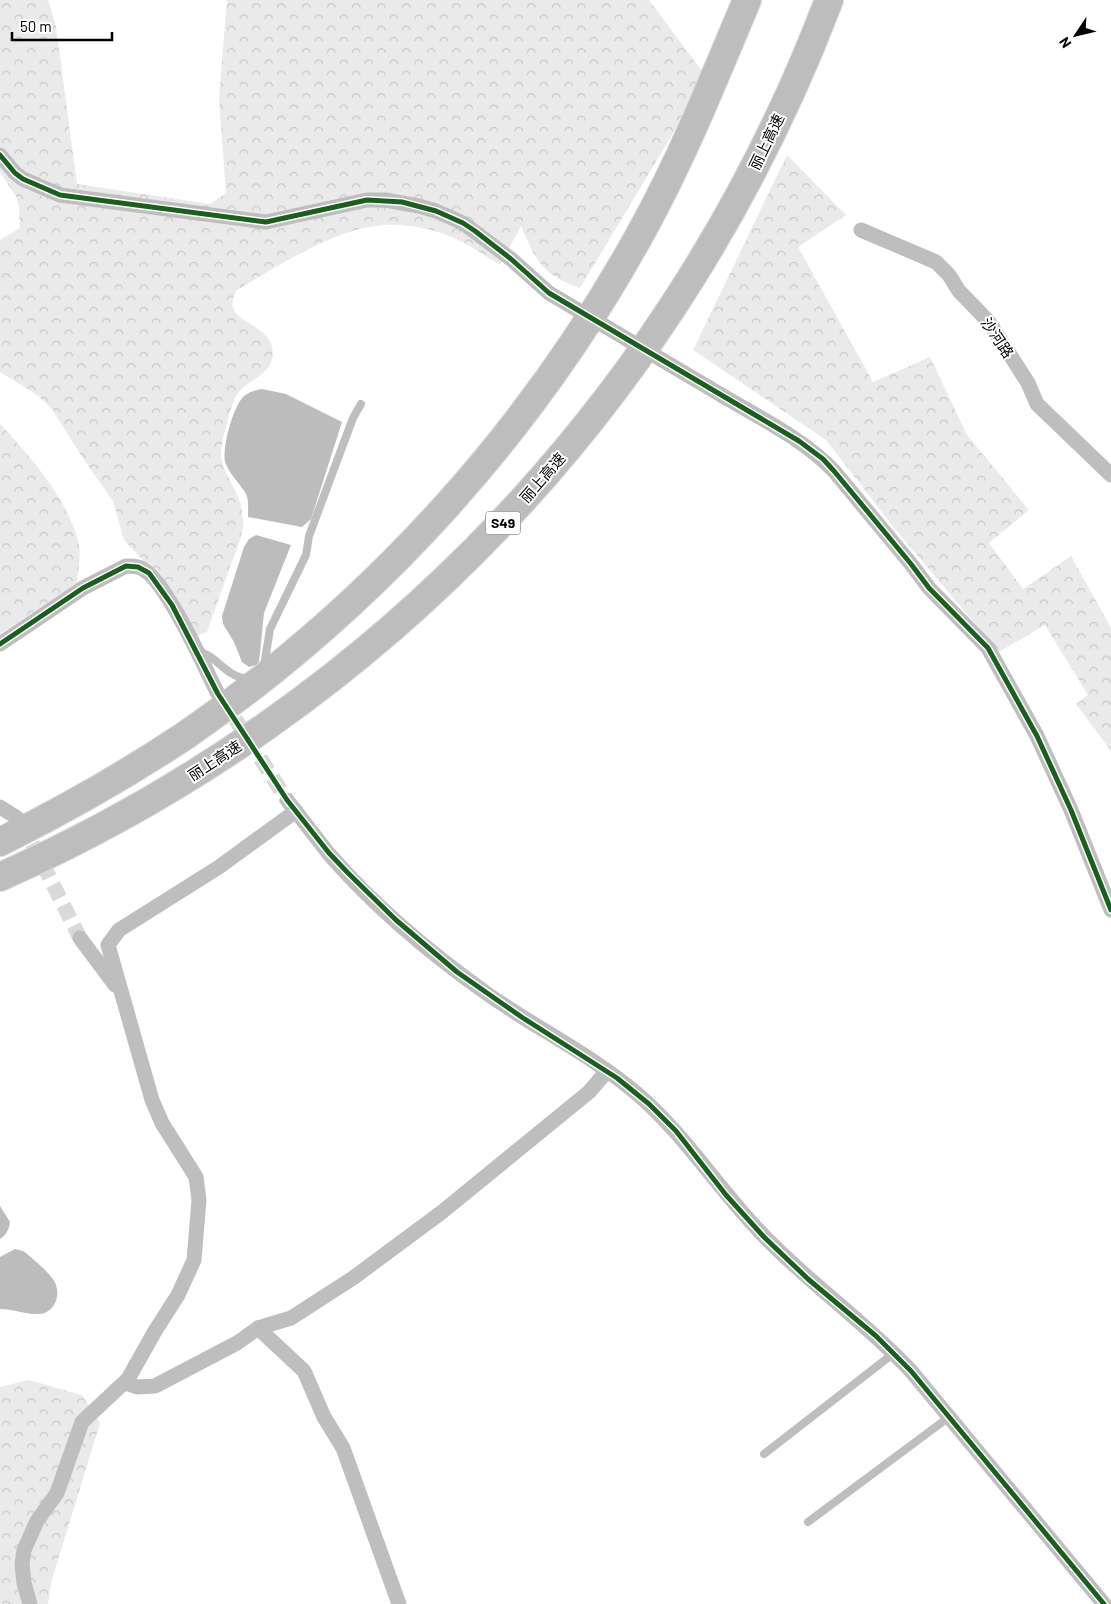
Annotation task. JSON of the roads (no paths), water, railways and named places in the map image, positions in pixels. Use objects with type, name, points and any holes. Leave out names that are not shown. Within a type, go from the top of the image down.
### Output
[{"type":"highway","points":[[0,842],[70,806],[140,765],[237,698],[355,600],[425,530],[466,484],[505,437],[552,374],[618,272],[672,172],[748,0]]},
{"type":"highway","name":"丽上高速","points":[[0,877],[76,842],[135,810],[200,772],[279,719],[332,679],[412,612],[494,533],[564,455],[605,403],[639,357],[692,278],[757,163],[806,59],[829,0]]},
{"type":"street","points":[[0,155],[15,173],[23,179],[60,194],[266,222],[367,200],[385,200],[436,211],[463,223],[511,259],[550,294],[799,441],[823,459],[912,564],[934,594],[988,648],[1037,736],[1071,810],[1111,910]]},
{"type":"street","name":"沙河路","points":[[861,230],[936,262],[949,275],[959,291],[993,328],[1028,383],[1037,404],[1111,475]]},
{"type":"street","points":[[0,644],[83,588],[126,566],[132,566],[144,570],[153,577],[172,605],[218,694]]},
{"type":"street","points":[[30,1604],[24,1583],[22,1564],[24,1550],[33,1529],[57,1493],[82,1422],[125,1383],[178,1295],[194,1260],[199,1200],[196,1177],[162,1122],[152,1100],[108,945],[119,930],[219,867],[292,805],[329,853],[367,893],[426,947],[489,995],[607,1071],[664,1118],[726,1195],[769,1242],[894,1353],[1104,1604]]},
{"type":"street","points":[[0,808],[21,822]]},
{"type":"street","points":[[80,938],[122,994]]},
{"type":"street","points":[[125,1383],[137,1387],[155,1386],[237,1343],[258,1328],[291,1318],[375,1261],[442,1212],[582,1098],[607,1071]]},
{"type":"street","points":[[258,1328],[304,1371],[324,1417],[343,1448],[399,1604]]},
{"type":"lane","points":[[196,652],[205,653],[238,678],[248,679],[260,673],[265,664],[270,629],[306,555],[309,536],[353,418],[361,404]]},
{"type":"lane","points":[[764,1454],[894,1353]]},
{"type":"lane","points":[[808,1522],[949,1417]]},
{"type":"tunnel","points":[[223,700],[287,800]]},
{"type":"tunnel","points":[[22,823],[80,938]]}]
